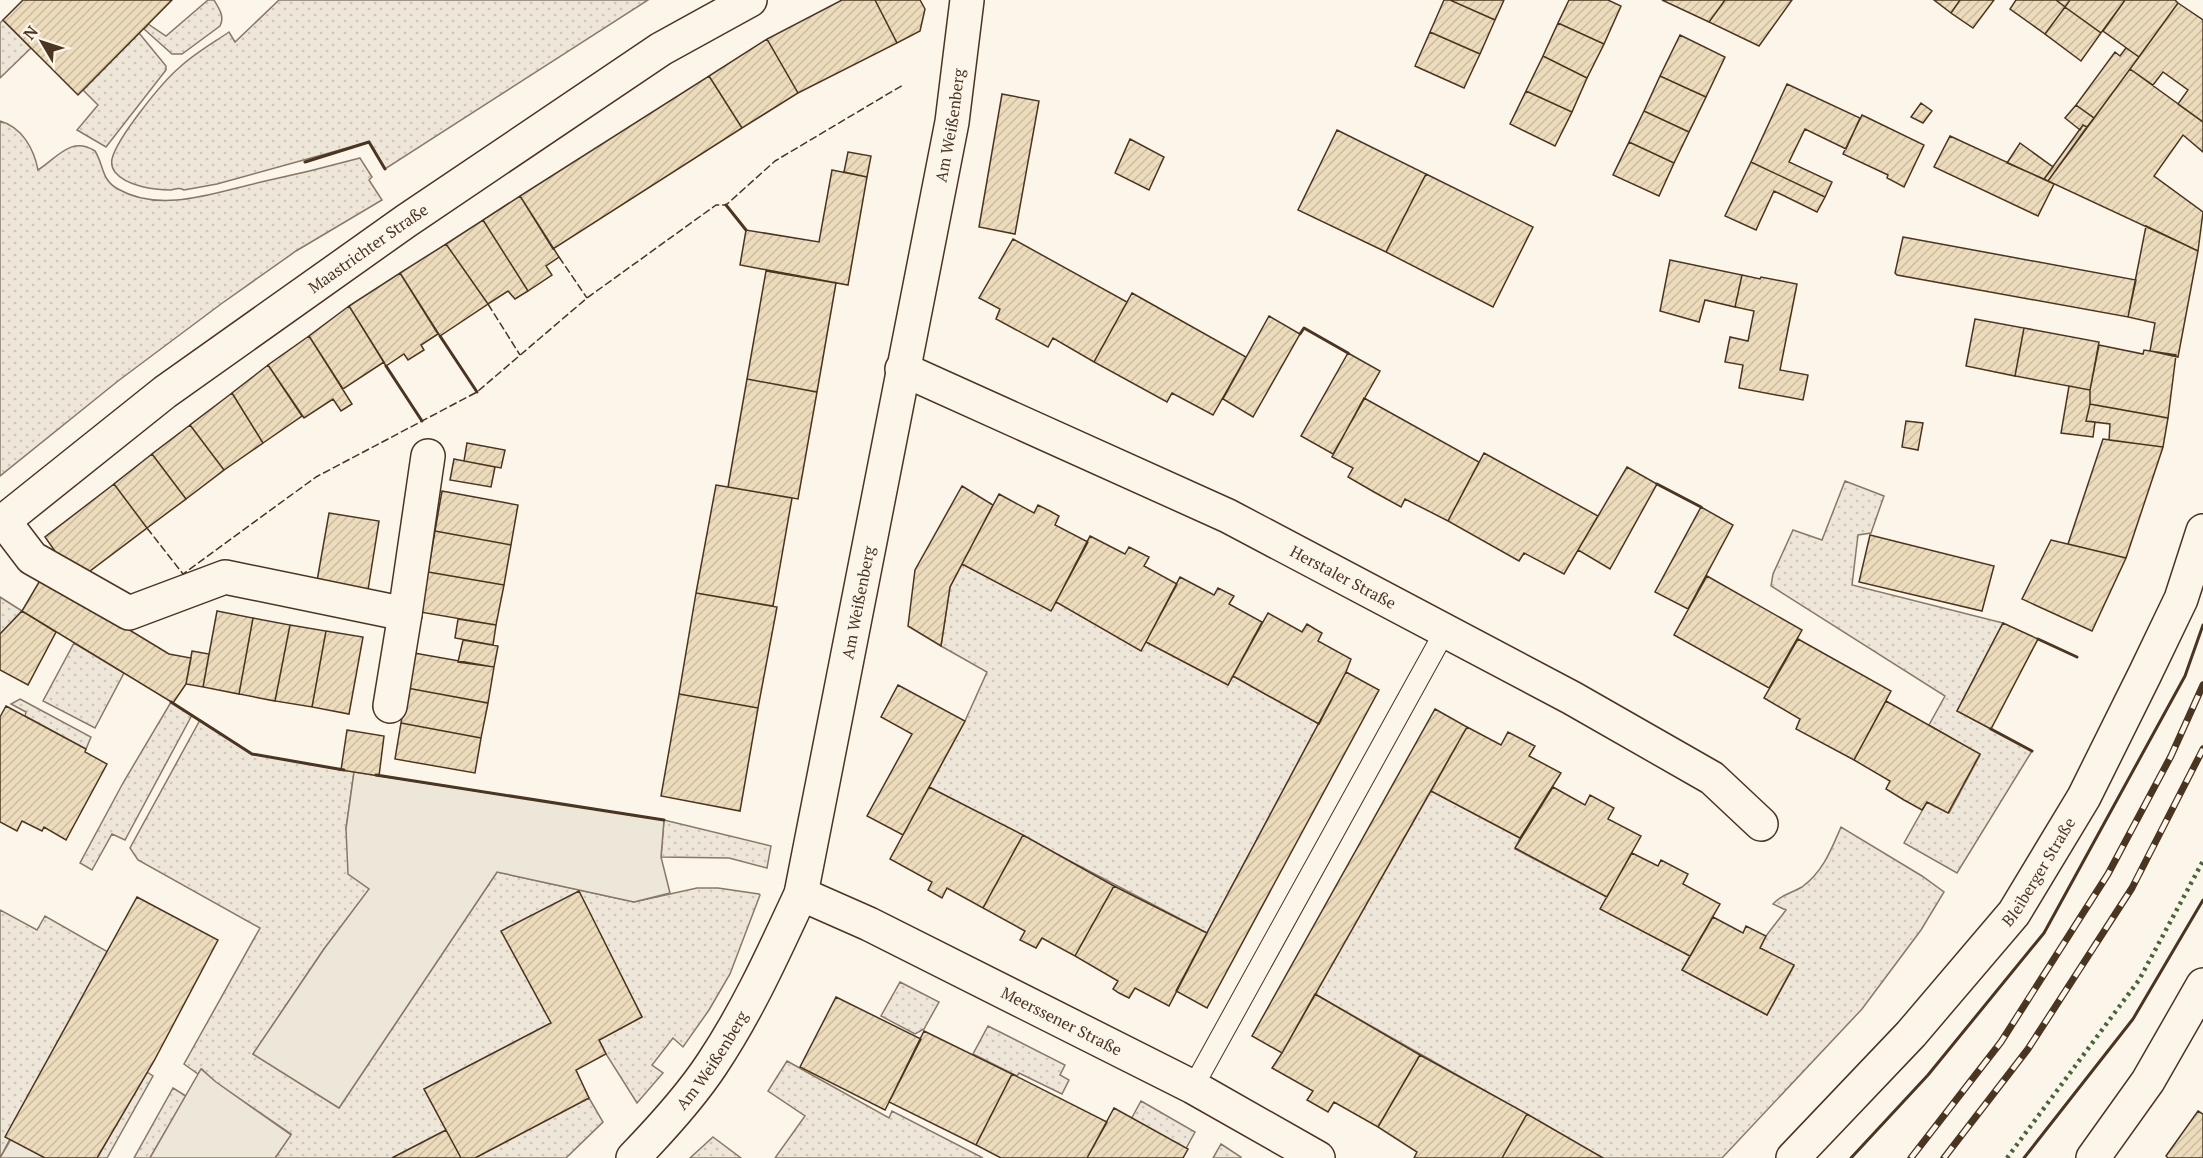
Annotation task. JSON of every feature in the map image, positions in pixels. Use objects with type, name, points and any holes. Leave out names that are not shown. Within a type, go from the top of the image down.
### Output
[{"type":"street","name":"Maastrichter Straße","points":[[405,614],[225,577],[129,613],[32,558],[2,522],[165,392],[406,221],[661,49],[750,0]]},
{"type":"street","name":"Am Weißenberg","points":[[633,1158],[656,1134],[712,1065],[764,975],[801,894],[952,122],[967,0]]},
{"type":"street","name":"Herstaler Straße","points":[[902,369],[1228,516],[1572,698],[1712,778],[1761,824]]},
{"type":"street","points":[[390,706],[428,456]]},
{"type":"street","name":"Bleiberger Straße","points":[[1793,1158],[1911,1034],[2014,913],[2084,797],[2145,674],[2181,599],[2203,531]]},
{"type":"street","name":"Meerssener Straße","points":[[801,894],[869,924],[1193,1087],[1318,1158]]},
{"type":"street","points":[[2093,1158],[2148,1081],[2203,986]]},
{"type":"lane","points":[[1193,1087],[1445,631]]},
{"type":"shaded area","points":[[208,0],[214,0],[219,9],[222,16],[220,26],[182,54],[172,54],[144,29],[148,24],[166,36]]},
{"type":"shaded area","points":[[279,0],[648,0],[385,169],[369,142],[217,184],[184,190],[149,188],[133,184],[120,177],[112,164],[116,150],[131,125],[162,85],[185,62],[229,32],[235,42]]},
{"type":"shaded area","points":[[3,20],[31,48],[0,78],[0,23]]},
{"type":"shaded area","points":[[139,33],[166,66],[166,70],[106,147],[77,130],[98,105],[83,90]]},
{"type":"shaded area","points":[[0,121],[15,128],[26,140],[38,170],[65,150],[79,146],[86,147],[95,151],[112,185],[135,196],[152,200],[189,199],[360,158],[372,177],[369,180],[382,200],[296,251],[221,304],[118,381],[0,476]]},
{"type":"shaded area","points":[[1845,481],[1884,496],[1871,533],[1858,535],[1852,585],[2003,623],[1957,711],[2032,751],[1957,873],[1904,843],[1927,802],[1949,813],[1980,755],[1929,725],[1945,696],[1771,586],[1773,574],[1793,530],[1822,540]]},
{"type":"shaded area","points":[[962,564],[1051,610],[1056,602],[1146,642],[1228,685],[1233,676],[1319,724],[1207,933],[929,787],[965,721],[987,672],[941,646],[950,587]]},
{"type":"shaded area","points":[[0,597],[22,611],[0,634]]},
{"type":"shaded area","points":[[74,643],[124,673],[95,728],[43,701]]},
{"type":"shaded area","points":[[20,699],[91,737],[86,749],[25,716],[26,712],[11,704]]},
{"type":"shaded area","points":[[171,702],[192,715],[125,840],[112,834],[92,870],[80,863],[123,783]]},
{"type":"shaded area","points":[[200,720],[252,754],[354,772],[346,829],[370,889],[324,949],[253,1054],[339,1108],[497,872],[634,902],[697,888],[718,888],[759,894],[730,974],[709,1010],[683,1047],[673,1038],[652,1065],[663,1073],[637,1103],[599,1040],[642,1017],[579,892],[551,1023],[424,1089],[446,1130],[392,1158],[275,1158],[291,1134],[215,1082],[202,1069],[198,1074],[184,1064],[260,928],[138,860],[130,848]]},
{"type":"shaded area","points":[[354,772],[664,820],[661,857],[670,893],[634,902],[497,872],[339,1108],[253,1054],[324,949],[369,889],[348,874],[346,829]]},
{"type":"shaded area","points":[[1431,791],[1520,838],[1515,849],[1607,897],[1601,909],[1690,956],[1682,970],[1767,1015],[1794,966],[1760,948],[1766,936],[1786,910],[1773,904],[1783,896],[1802,887],[1816,875],[1826,860],[1841,827],[1944,892],[1921,930],[1862,1009],[1722,1158],[1603,1158],[1315,994]]},
{"type":"shaded area","points":[[664,820],[771,846],[767,868],[729,858],[661,857]]},
{"type":"shaded area","points":[[0,910],[37,930],[45,916],[108,952],[0,1158]]},
{"type":"shaded area","points":[[900,982],[939,1002],[924,1029],[915,1034],[881,1016]]},
{"type":"shaded area","points":[[988,1026],[1065,1065],[1060,1075],[1069,1080],[1062,1094],[1019,1073],[1017,1076],[973,1054]]},
{"type":"shaded area","points":[[787,1061],[889,1118],[892,1111],[983,1158],[775,1158],[805,1116],[768,1091]]},
{"type":"shaded area","points":[[201,1069],[291,1135],[275,1158],[150,1158]]},
{"type":"shaded area","points":[[147,1072],[153,1076],[107,1158],[97,1158]]},
{"type":"shaded area","points":[[173,1088],[186,1096],[150,1158],[134,1158]]},
{"type":"shaded area","points":[[589,1098],[603,1122],[566,1158],[475,1158]]},
{"type":"shaded area","points":[[1141,1101],[1195,1132],[1183,1154],[1129,1123]]},
{"type":"shaded area","points":[[713,1137],[741,1158],[690,1158]]},
{"type":"shaded area","points":[[11,1139],[45,1158],[0,1158]]},
{"type":"shaded area","points":[[1221,1144],[1241,1157],[1213,1158]]},
{"type":"building","points":[[23,0],[172,0],[78,95],[3,20]]},
{"type":"building","points":[[842,0],[875,0],[897,43],[798,93],[767,39]]},
{"type":"building","points":[[875,0],[920,0],[925,9],[920,31],[897,43]]},
{"type":"building","points":[[1444,0],[1450,0],[1495,20],[1480,54],[1430,32]]},
{"type":"building","points":[[1450,0],[1504,0],[1495,20]]},
{"type":"building","points":[[1569,0],[1608,0],[1621,6],[1604,44],[1558,23]]},
{"type":"building","points":[[1662,0],[1725,0],[1709,22]]},
{"type":"building","points":[[1725,0],[1792,0],[1759,46],[1709,22]]},
{"type":"building","points":[[1934,0],[1960,0],[1951,13]]},
{"type":"building","points":[[1960,0],[1994,0],[1973,28],[1951,13]]},
{"type":"building","points":[[2016,0],[2056,0],[2065,7],[2045,34],[2010,9]]},
{"type":"building","points":[[2056,0],[2070,0],[2065,7]]},
{"type":"building","points":[[2070,0],[2125,0],[2101,33],[2065,7]]},
{"type":"building","points":[[2125,0],[2175,0],[2178,3],[2139,57],[2103,31]]},
{"type":"building","points":[[2178,3],[2203,20],[2203,122],[2178,104],[2188,90],[2163,72],[2153,85],[2130,69]]},
{"type":"building","points":[[2065,7],[2101,33],[2081,61],[2045,34]]},
{"type":"building","points":[[1558,23],[1604,44],[1587,78],[1543,56]]},
{"type":"building","points":[[1430,32],[1480,54],[1464,88],[1415,66]]},
{"type":"building","points":[[1680,35],[1725,57],[1706,97],[1660,76]]},
{"type":"building","points":[[767,39],[798,93],[742,128],[709,76]]},
{"type":"building","points":[[2126,48],[2139,57],[2094,118],[2076,105],[2115,52],[2120,56]]},
{"type":"building","points":[[1543,56],[1587,78],[1572,112],[1526,91]]},
{"type":"building","points":[[2130,69],[2203,122],[2203,152],[2183,135],[2154,176],[2203,212],[2198,251],[2048,181]]},
{"type":"building","points":[[709,76],[742,128],[553,249],[520,196]]},
{"type":"building","points":[[1660,76],[1706,97],[1689,132],[1644,111]]},
{"type":"building","points":[[1787,84],[1860,118],[1846,149],[1805,129],[1789,162],[1832,182],[1825,197],[1751,162]]},
{"type":"building","points":[[1526,91],[1572,112],[1555,146],[1510,124]]},
{"type":"building","points":[[1002,94],[1039,101],[1015,234],[979,227]]},
{"type":"building","points":[[1921,103],[1932,111],[1923,123],[1911,117]]},
{"type":"building","points":[[2076,105],[2094,118],[2087,127],[2083,125],[2080,130],[2065,118]]},
{"type":"building","points":[[1644,111],[1689,132],[1674,163],[1629,142]]},
{"type":"building","points":[[1862,115],[1924,145],[1904,187],[1887,178],[1888,175],[1843,154]]},
{"type":"building","points":[[2083,125],[2087,127],[2048,181],[2044,179]]},
{"type":"building","points":[[1337,130],[1426,174],[1386,252],[1298,210]]},
{"type":"building","points":[[1950,136],[2054,184],[2038,216],[1934,167]]},
{"type":"building","points":[[1130,139],[1164,157],[1149,190],[1115,173]]},
{"type":"building","points":[[1629,142],[1674,163],[1659,196],[1613,175]]},
{"type":"building","points":[[2020,143],[2053,167],[2044,179],[2007,163]]},
{"type":"building","points":[[848,152],[871,156],[867,177],[844,172]]},
{"type":"building","points":[[1751,162],[1825,197],[1817,212],[1774,191],[1756,230],[1725,216]]},
{"type":"building","points":[[832,170],[867,177],[848,285],[740,265],[746,230],[819,242]]},
{"type":"building","points":[[1426,174],[1533,227],[1493,307],[1386,252]]},
{"type":"building","points":[[520,196],[559,257],[546,266],[552,275],[528,291],[483,220]]},
{"type":"building","points":[[483,220],[528,291],[515,299],[508,291],[488,304],[446,244]]},
{"type":"building","points":[[2146,226],[2198,251],[2178,357],[2150,351],[2155,323],[2128,317]]},
{"type":"building","points":[[1903,237],[2136,280],[2128,317],[1897,275],[1895,273]]},
{"type":"building","points":[[1013,239],[1127,302],[1094,362],[1053,338],[1048,347],[996,319],[1000,309],[979,298]]},
{"type":"building","points":[[446,244],[488,304],[440,336],[400,273]]},
{"type":"building","points":[[1670,260],[1742,275],[1735,307],[1705,300],[1699,322],[1660,311]]},
{"type":"building","points":[[766,271],[836,283],[817,392],[747,379]]},
{"type":"building","points":[[400,273],[438,334],[421,345],[424,350],[408,360],[404,354],[386,366],[349,306]]},
{"type":"building","points":[[1742,275],[1797,284],[1780,370],[1808,375],[1803,400],[1739,388],[1743,365],[1725,362],[1730,337],[1748,341],[1754,311],[1735,307]]},
{"type":"building","points":[[1132,293],[1246,357],[1213,415],[1172,393],[1167,402],[1094,362]]},
{"type":"building","points":[[349,306],[384,362],[343,389],[309,336]]},
{"type":"building","points":[[1269,316],[1300,334],[1253,417],[1223,399]]},
{"type":"building","points":[[1975,319],[2024,328],[2015,376],[1966,366]]},
{"type":"building","points":[[2024,328],[2099,342],[2090,390],[2015,376]]},
{"type":"building","points":[[309,336],[352,404],[341,411],[333,399],[304,418],[268,365]]},
{"type":"building","points":[[2099,345],[2143,354],[2144,350],[2176,355],[2168,418],[2090,404],[2090,390]]},
{"type":"building","points":[[1348,353],[1380,371],[1333,454],[1301,436]]},
{"type":"building","points":[[268,365],[302,416],[263,443],[232,393]]},
{"type":"building","points":[[747,379],[817,392],[798,499],[728,487]]},
{"type":"building","points":[[2069,386],[2090,390],[2086,421],[2095,422],[2093,437],[2061,433]]},
{"type":"building","points":[[232,393],[263,443],[224,470],[190,425]]},
{"type":"building","points":[[1364,398],[1479,462],[1448,521],[1405,499],[1401,507],[1348,477],[1353,468],[1332,457]]},
{"type":"building","points":[[2090,404],[2168,418],[2163,447],[2109,440],[2110,424],[2086,421]]},
{"type":"building","points":[[1906,421],[1923,423],[1918,450],[1902,447]]},
{"type":"building","points":[[190,425],[224,470],[186,499],[152,454]]},
{"type":"building","points":[[2103,439],[2163,447],[2126,558],[2068,544]]},
{"type":"building","points":[[467,443],[505,450],[501,468],[464,461]]},
{"type":"building","points":[[1484,453],[1598,516],[1564,574],[1524,553],[1519,561],[1448,521]]},
{"type":"building","points":[[152,454],[186,499],[147,528],[114,484]]},
{"type":"building","points":[[454,459],[495,467],[491,487],[450,480]]},
{"type":"building","points":[[1627,467],[1657,484],[1610,569],[1578,550]]},
{"type":"building","points":[[114,484],[147,528],[82,577],[66,567],[45,537]]},
{"type":"building","points":[[716,485],[792,498],[773,606],[696,593]]},
{"type":"building","points":[[962,486],[993,505],[950,587],[941,646],[908,626],[915,570]]},
{"type":"building","points":[[442,491],[518,505],[511,545],[435,531]]},
{"type":"building","points":[[999,494],[1034,513],[1038,505],[1050,511],[1059,516],[1055,525],[1088,542],[1051,611],[962,564]]},
{"type":"building","points":[[1701,507],[1733,525],[1688,609],[1655,592]]},
{"type":"building","points":[[329,513],[379,521],[368,590],[317,581]]},
{"type":"building","points":[[435,531],[511,545],[504,585],[428,572]]},
{"type":"building","points":[[1870,535],[1994,566],[1982,611],[1859,582]]},
{"type":"building","points":[[1090,536],[1125,554],[1129,547],[1149,557],[1144,566],[1177,584],[1141,651],[1056,602]]},
{"type":"building","points":[[2051,540],[2126,558],[2092,631],[2022,599]]},
{"type":"building","points":[[428,572],[504,585],[496,625],[420,612]]},
{"type":"building","points":[[1707,576],[1802,630],[1769,688],[1674,635]]},
{"type":"building","points":[[42,577],[169,654],[191,658],[186,684],[173,703],[22,611]]},
{"type":"building","points":[[1180,577],[1214,595],[1218,588],[1234,596],[1229,604],[1262,622],[1228,685],[1146,642]]},
{"type":"building","points":[[696,593],[777,607],[758,708],[679,694]]},
{"type":"building","points":[[22,611],[56,632],[28,685],[0,670],[0,634]]},
{"type":"building","points":[[217,611],[253,618],[239,694],[203,687]]},
{"type":"building","points":[[1268,613],[1302,632],[1307,624],[1322,633],[1318,641],[1351,659],[1319,724],[1233,676]]},
{"type":"building","points":[[253,618],[290,625],[275,701],[239,694]]},
{"type":"building","points":[[458,619],[496,625],[493,645],[455,638]]},
{"type":"building","points":[[2003,623],[2038,639],[1991,729],[1957,711]]},
{"type":"building","points":[[290,625],[326,631],[312,707],[275,701]]},
{"type":"building","points":[[326,631],[363,637],[349,714],[312,707]]},
{"type":"building","points":[[1798,639],[1891,691],[1854,760],[1796,729],[1800,719],[1764,698]]},
{"type":"building","points":[[463,640],[498,646],[494,667],[458,662]]},
{"type":"building","points":[[192,651],[209,654],[203,687],[186,684]]},
{"type":"building","points":[[414,653],[494,667],[488,703],[407,688]]},
{"type":"building","points":[[1346,672],[1379,690],[1207,1008],[1176,991]]},
{"type":"building","points":[[898,685],[965,721],[903,835],[867,816],[912,734],[881,717]]},
{"type":"building","points":[[407,688],[488,703],[481,738],[401,723]]},
{"type":"building","points":[[679,694],[758,708],[740,811],[661,796]]},
{"type":"building","points":[[1886,701],[1980,754],[1948,813],[1927,802],[1922,810],[1904,800],[1886,789],[1890,781],[1854,760]]},
{"type":"building","points":[[6,706],[86,749],[85,752],[107,764],[66,840],[44,827],[42,831],[22,821],[17,831],[0,822],[0,717]]},
{"type":"building","points":[[1435,709],[1467,727],[1282,1053],[1252,1036]]},
{"type":"building","points":[[401,723],[481,738],[475,773],[395,759]]},
{"type":"building","points":[[1467,727],[1501,745],[1508,732],[1535,746],[1529,756],[1561,773],[1520,838],[1431,791]]},
{"type":"building","points":[[347,730],[384,736],[379,776],[341,770]]},
{"type":"building","points":[[929,787],[1023,835],[983,908],[947,888],[942,898],[928,890],[932,882],[890,859]]},
{"type":"building","points":[[1553,787],[1585,805],[1590,795],[1614,808],[1608,819],[1641,836],[1607,897],[1515,848]]},
{"type":"building","points":[[1023,835],[1114,886],[1075,956],[1042,938],[1036,948],[1020,940],[1025,931],[983,908]]},
{"type":"building","points":[[1632,853],[1658,866],[1661,860],[1688,874],[1683,884],[1720,904],[1690,956],[1600,909]]},
{"type":"building","points":[[1114,886],[1207,933],[1169,1006],[1135,988],[1129,998],[1119,993],[1113,989],[1118,981],[1075,956]]},
{"type":"building","points":[[579,891],[642,1017],[599,1040],[606,1054],[576,1070],[589,1098],[475,1158],[461,1158],[424,1089],[551,1023],[501,931]]},
{"type":"building","points":[[137,897],[218,940],[154,1061],[97,1158],[45,1158],[5,1137]]},
{"type":"building","points":[[1713,917],[1743,933],[1746,926],[1766,936],[1760,948],[1794,965],[1767,1015],[1682,970]]},
{"type":"building","points":[[1315,994],[1420,1055],[1378,1127],[1334,1102],[1328,1112],[1307,1100],[1313,1091],[1272,1068]]},
{"type":"building","points":[[836,997],[921,1039],[885,1110],[800,1067]]},
{"type":"building","points":[[924,1031],[1012,1074],[976,1145],[889,1102]]},
{"type":"building","points":[[1420,1055],[1527,1114],[1502,1158],[1414,1158],[1417,1152],[1378,1127]]},
{"type":"building","points":[[1012,1074],[1107,1122],[1087,1158],[1001,1158],[976,1145]]},
{"type":"building","points":[[1114,1108],[1188,1149],[1183,1158],[1087,1158]]},
{"type":"building","points":[[2198,1111],[2203,1114],[2203,1158],[2168,1158],[2166,1156]]},
{"type":"building","points":[[1527,1114],[1603,1158],[1502,1158]]},
{"type":"building","points":[[446,1130],[461,1158],[392,1158]]},
{"type":"railway","points":[[1911,1158],[2001,1042],[2108,874],[2171,756],[2203,685]]},
{"type":"railway","points":[[1944,1158],[2028,1049],[2132,888],[2203,749]]},
{"type":"hedge","points":[[2007,1158],[2139,980],[2203,861]]},
{"type":"fence","points":[[147,528],[183,574],[316,477],[477,392],[587,298],[716,205],[726,205],[775,161],[903,85]]},
{"type":"fence","points":[[559,257],[587,298]]},
{"type":"fence","points":[[488,304],[520,355]]},
{"type":"wall","points":[[305,162],[369,142],[385,169]]},
{"type":"wall","points":[[726,205],[746,230]]},
{"type":"wall","points":[[1300,334],[1304,328],[1348,353]]},
{"type":"wall","points":[[440,336],[477,392]]},
{"type":"wall","points":[[386,366],[422,421]]},
{"type":"wall","points":[[1657,484],[1701,507]]},
{"type":"wall","points":[[1851,1158],[1928,1075],[2044,933],[2185,676],[2203,625]]},
{"type":"wall","points":[[2038,639],[2077,657]]},
{"type":"wall","points":[[171,702],[252,754],[344,770]]},
{"type":"wall","points":[[1991,729],[2032,751]]},
{"type":"wall","points":[[376,775],[664,820]]},
{"type":"wall","points":[[2024,1158],[2133,1019],[2203,900]]}]
